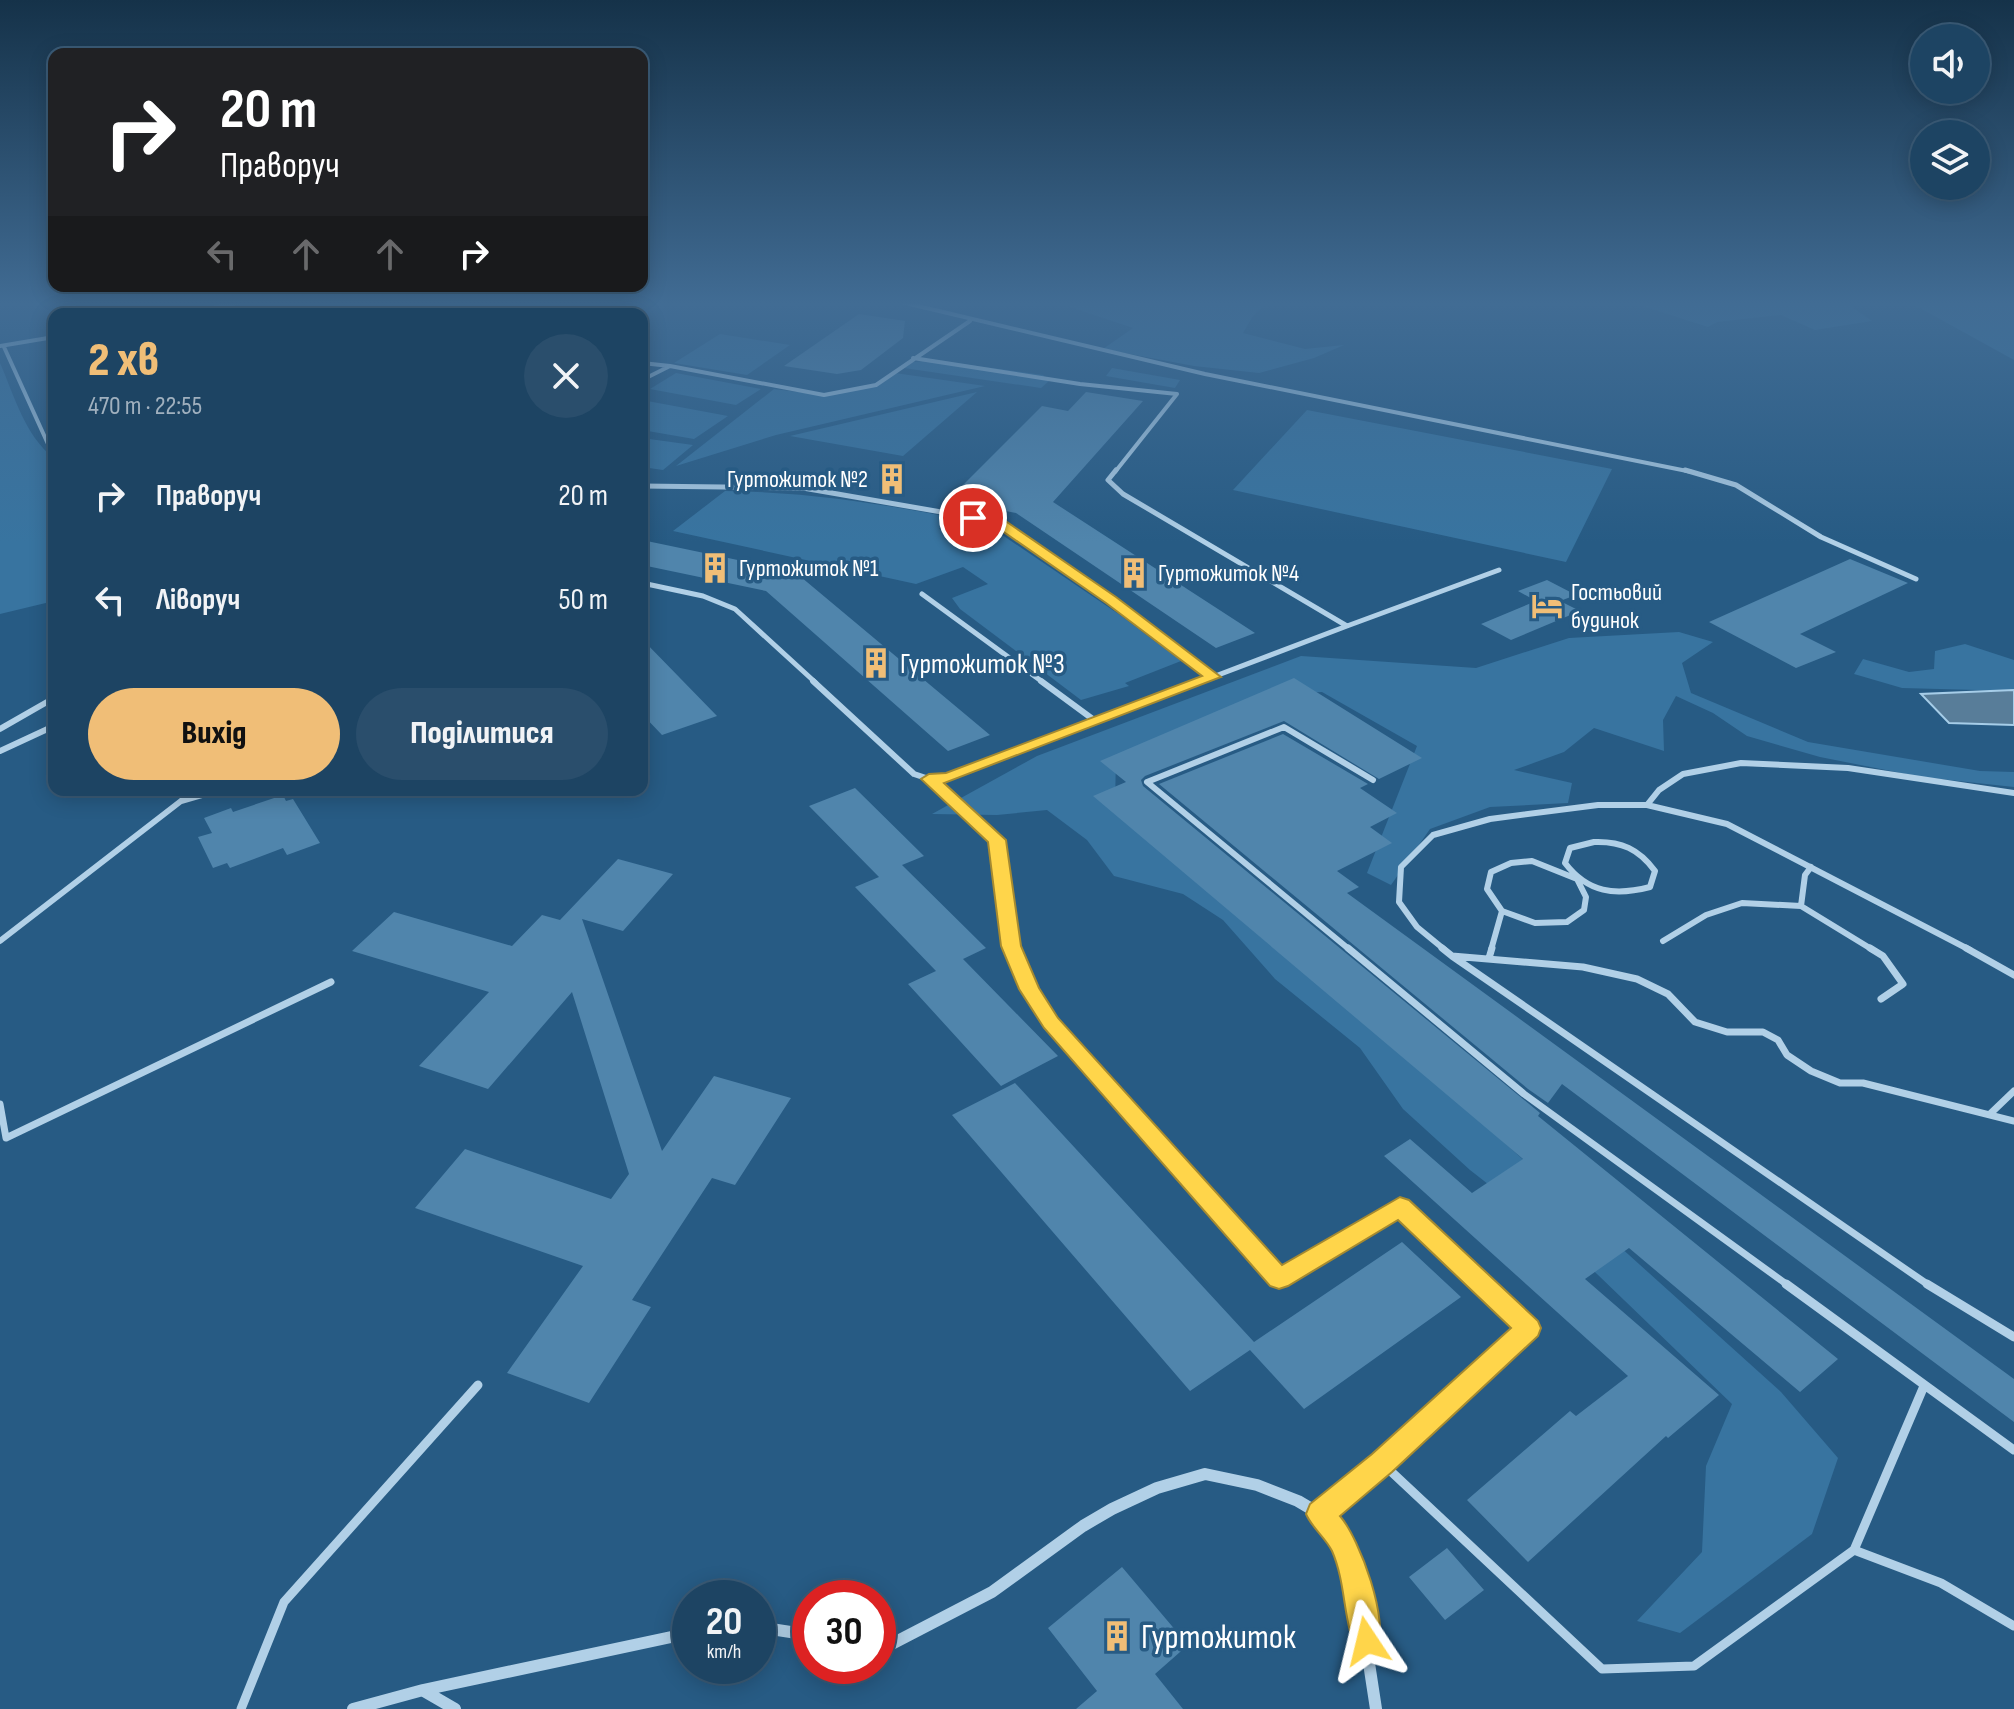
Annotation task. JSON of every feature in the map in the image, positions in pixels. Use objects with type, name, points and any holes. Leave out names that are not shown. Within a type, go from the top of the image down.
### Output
[{"type":"street","points":[[896,1642],[992,1592],[1083,1526],[1157,1488],[1205,1474],[1257,1485],[1298,1501],[1320,1514],[1342,1540],[1357,1585],[1376,1709]]},
{"type":"street","points":[[353,1709],[423,1690],[672,1637]]},
{"type":"street","points":[[423,1690],[455,1709]]},
{"type":"lane","points":[[19,382],[48,444]]},
{"type":"lane","points":[[754,382],[824,395],[880,382]]},
{"type":"lane","points":[[1066,382],[1177,394],[1108,480],[1123,494],[1347,626]]},
{"type":"lane","points":[[1244,382],[1687,470],[1736,485],[1821,537],[1916,579]]},
{"type":"lane","points":[[648,486],[803,488],[999,522],[1111,600],[1213,677]]},
{"type":"lane","points":[[648,584],[703,596],[735,609],[914,774],[929,779],[949,778],[1094,720],[1499,570]]},
{"type":"lane","points":[[922,594],[1094,720]]},
{"type":"lane","points":[[0,729],[48,701]]},
{"type":"lane","points":[[1373,780],[1284,727],[1147,782],[1524,1094],[2014,1450]]},
{"type":"lane","points":[[0,751],[48,729]]},
{"type":"lane","points":[[1647,805],[1659,790],[1683,774],[1741,763],[1848,768],[2014,793]]},
{"type":"lane","points":[[929,779],[997,840],[1011,946],[1030,989],[1051,1023],[1279,1279],[1400,1207],[1529,1328],[1382,1463],[1320,1514]]},
{"type":"lane","points":[[0,941],[181,801],[198,796]]},
{"type":"lane","points":[[2014,975],[1927,926],[1727,824],[1647,805],[1598,805],[1490,819],[1433,835],[1401,867],[1399,902],[1417,927],[1452,956],[1891,1262],[2014,1337]]},
{"type":"lane","points":[[1577,879],[1565,863],[1570,848],[1589,840],[1618,842],[1634,849],[1648,859],[1655,871],[1650,887],[1630,894],[1600,891],[1577,879],[1544,864],[1513,862],[1491,872],[1487,889],[1502,911],[1535,923],[1567,922],[1584,910],[1586,897],[1577,879]]},
{"type":"lane","points":[[1801,906],[1805,875],[1811,867]]},
{"type":"lane","points":[[1663,941],[1706,915],[1742,903],[1801,906],[1883,956],[1903,984],[1881,999]]},
{"type":"lane","points":[[1489,958],[1502,911]]},
{"type":"lane","points":[[1452,956],[1583,967],[1637,979],[1668,994],[1695,1022],[1727,1032],[1763,1032],[1778,1040],[1787,1055],[1811,1071],[1840,1083],[1863,1083],[2014,1121]]},
{"type":"lane","points":[[0,1104],[6,1138],[331,982]]},
{"type":"lane","points":[[1990,1114],[2014,1091]]},
{"type":"lane","points":[[241,1709],[284,1602],[478,1385]]},
{"type":"lane","points":[[1382,1463],[1602,1669],[1694,1666],[1854,1550],[1924,1386]]},
{"type":"lane","points":[[1854,1550],[1941,1583],[2014,1626]]},
{"type":"shaded area","points":[[0,382],[8,382],[28,427],[48,453],[48,602],[0,614]]},
{"type":"shaded area","points":[[662,382],[723,382],[761,389],[736,405],[650,389]]},
{"type":"shaded area","points":[[879,382],[956,382],[985,386],[776,435],[676,466],[774,389],[836,393]]},
{"type":"shaded area","points":[[998,382],[1048,382],[1041,388]]},
{"type":"shaded area","points":[[1139,382],[1179,382],[1175,388]]},
{"type":"shaded area","points":[[977,392],[903,456],[790,436]]},
{"type":"shaded area","points":[[648,401],[728,416],[694,439],[648,431]]},
{"type":"shaded area","points":[[1307,410],[1612,469],[1566,562],[1233,490]]},
{"type":"shaded area","points":[[648,439],[693,445],[663,470],[648,468]]},
{"type":"shaded area","points":[[725,491],[865,502],[949,517],[939,529],[976,535],[986,524],[1120,615],[1181,661],[1125,683],[1129,686],[1081,700],[960,609],[952,598],[988,584],[963,567],[916,584],[673,531]]},
{"type":"shaded area","points":[[1679,632],[1713,642],[1682,663],[1691,693],[1808,742],[1980,771],[2014,772],[2014,787],[1921,777],[1820,757],[1747,736],[1713,713],[1676,696],[1663,720],[1664,751],[1594,728],[1564,752],[1514,770],[1572,783],[1568,803],[1490,807],[1430,829],[1391,885],[1367,873],[1417,746],[1322,692],[1257,695],[1116,756],[1115,806],[1345,999],[1781,1392],[1838,1458],[1812,1534],[1680,1633],[1637,1621],[1702,1552],[1706,1466],[1732,1404],[1570,1248],[1470,1170],[1403,1109],[1360,1048],[1275,979],[1223,920],[1183,894],[1114,876],[1087,840],[1047,810],[997,815],[932,814],[1037,756],[1301,656],[1476,668],[1569,638]]},
{"type":"shaded area","points":[[1965,644],[2014,660],[2014,691],[1902,688],[1854,674],[1863,659],[1909,672],[1934,669],[1935,651]]},
{"type":"shaded area","points":[[2014,690],[2014,725],[1949,723],[1921,694]]},
{"type":"building","points":[[1086,392],[1143,401],[1053,502],[1255,633],[1216,648],[1016,513],[948,500],[1042,406],[1068,411]]},
{"type":"building","name":"Гуртожиток №3","points":[[648,541],[795,572],[990,735],[948,751],[766,591],[648,566]]},
{"type":"building","points":[[1850,559],[1908,583],[1800,634],[1836,652],[1796,668],[1709,622]]},
{"type":"building","name":"Гостьовий будинок","points":[[1547,580],[1576,595],[1560,601],[1580,611],[1511,640],[1481,624],[1536,601],[1518,591]]},
{"type":"building","points":[[648,645],[717,716],[662,735],[648,720]]},
{"type":"building","points":[[1294,678],[1422,758],[1379,779],[1284,721],[1145,776],[1141,780],[1143,786],[1540,1113],[1538,1116],[1838,1359],[1800,1392],[1629,1248],[1585,1279],[1719,1395],[1668,1438],[1666,1436],[1528,1562],[1467,1500],[1570,1411],[1576,1416],[1628,1376],[1384,1156],[1410,1139],[1472,1193],[1523,1159],[1093,796],[1126,782],[1100,761]]},
{"type":"building","points":[[1283,734],[1368,784],[1360,788],[1397,813],[1370,827],[1392,843],[1337,871],[1359,887],[1347,893],[2014,1379],[2014,1422],[1562,1084],[1548,1103],[1528,1089],[1159,784]]},
{"type":"building","points":[[855,788],[924,856],[902,865],[986,948],[963,959],[1058,1056],[1001,1086],[908,984],[936,971],[855,887],[879,877],[809,806]]},
{"type":"building","points":[[280,796],[286,801],[293,799],[320,843],[287,855],[283,848],[230,868],[227,863],[213,868],[198,837],[212,833],[204,818],[231,808],[233,812]]},
{"type":"building","points":[[618,859],[673,874],[623,931],[582,919],[662,1151],[714,1076],[791,1098],[735,1185],[712,1178],[632,1300],[651,1307],[589,1403],[507,1373],[583,1266],[415,1208],[465,1149],[611,1199],[629,1174],[572,992],[488,1089],[419,1066],[489,992],[352,951],[394,912],[512,946],[542,915],[560,920]]},
{"type":"building","points":[[1015,1083],[1254,1342],[1402,1242],[1461,1297],[1304,1409],[1250,1350],[1190,1391],[952,1115]]},
{"type":"building","points":[[1447,1548],[1484,1590],[1445,1620],[1409,1577]]},
{"type":"building","name":"Гуртожиток","points":[[1122,1567],[1188,1645],[1155,1674],[1183,1709],[1076,1709],[1097,1691],[1048,1628]]},
{"type":"place","name":"Гуртожиток №2","points":[[892,479]]},
{"type":"place","name":"Гуртожиток №1","points":[[715,568]]},
{"type":"place","name":"Гуртожиток №4","points":[[1134,573]]},
{"type":"place","name":"Гостьовий будинок","points":[[1547,606]]},
{"type":"place","name":"Гуртожиток №3","points":[[876,663]]},
{"type":"place","name":"Гуртожиток","points":[[1117,1636]]},
{"type":"route","points":[[973,518],[999,522],[1111,600],[1213,677],[949,778],[929,779],[997,840],[1011,946],[1030,989],[1051,1023],[1279,1279],[1400,1207],[1529,1328],[1382,1463],[1320,1514],[1342,1540],[1357,1585],[1367,1641]]}]
